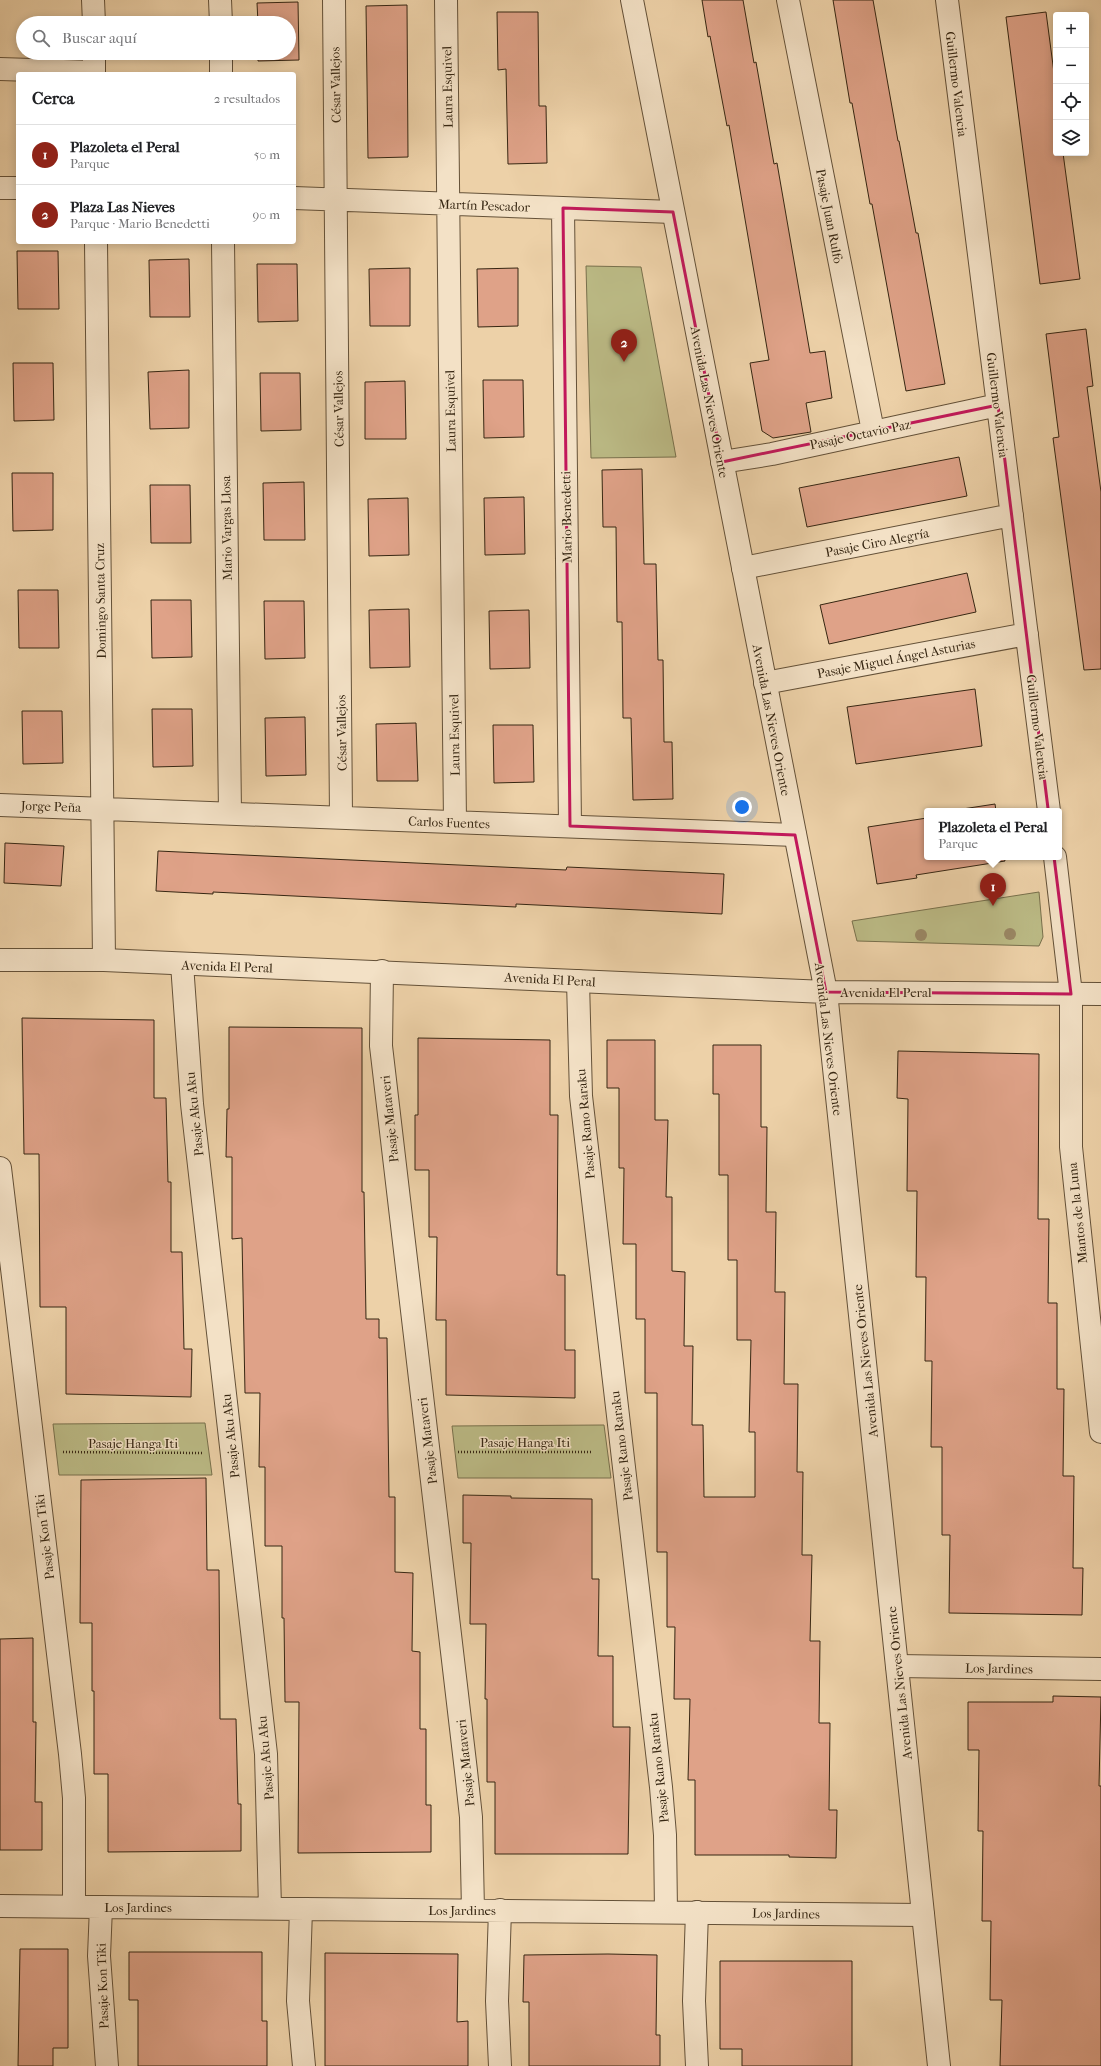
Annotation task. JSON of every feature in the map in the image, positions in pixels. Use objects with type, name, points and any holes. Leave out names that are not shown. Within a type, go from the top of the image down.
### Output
[{"type":"street","points":[[93,0],[94,16]]},
{"type":"street","points":[[220,0],[221,16]]},
{"type":"street","name":"César Vallejos","points":[[334,0],[341,817]]},
{"type":"street","name":"Laura Esquivel","points":[[446,0],[455,822]]},
{"type":"street","name":"Avenida Las Nieves Oriente","points":[[632,0],[826,992],[939,2066]]},
{"type":"street","name":"Pasaje Juan Rulfo","points":[[788,0],[873,431]]},
{"type":"street","name":"Guillermo Valencia","points":[[947,0],[1049,808]]},
{"type":"street","points":[[221,60],[221,72]]},
{"type":"street","points":[[0,69],[94,66]]},
{"type":"street","points":[[0,188],[16,188]]},
{"type":"street","name":"Martín Pescador","points":[[296,198],[673,212]]},
{"type":"street","name":"Mario Benedetti","points":[[563,208],[570,826]]},
{"type":"street","name":"Domingo Santa Cruz","points":[[96,244],[104,960]]},
{"type":"street","name":"Mario Vargas Llosa","points":[[223,244],[230,813]]},
{"type":"street","name":"Pasaje Octavio Paz","points":[[722,462],[772,454],[998,405]]},
{"type":"street","name":"Pasaje Ciro Alegría","points":[[743,568],[1012,515]]},
{"type":"street","name":"Pasaje Miguel Ángel Asturias","points":[[765,683],[1026,634]]},
{"type":"street","name":"Jorge Peña","points":[[0,805],[102,808]]},
{"type":"street","name":"Carlos Fuentes","points":[[102,808],[795,835]]},
{"type":"street","points":[[1055,860],[1071,994]]},
{"type":"street","name":"Avenida El Peral","points":[[0,960],[104,960],[382,971],[826,992],[1101,994]]},
{"type":"street","name":"Pasaje Aku Aku","points":[[182,964],[192,1104],[266,1754],[270,1908]]},
{"type":"street","name":"Pasaje Mataveri","points":[[382,971],[381,1046],[471,1817],[473,1910]]},
{"type":"street","name":"Pasaje Rano Raraku","points":[[578,981],[581,1096],[661,1787],[665,1835],[666,1912]]},
{"type":"street","name":"Mantos de la Luna","points":[[1071,994],[1071,1147],[1101,1432]]},
{"type":"street","name":"Pasaje Kon Tiki","points":[[0,1168],[70,1754],[74,1828],[74,1906]]},
{"type":"street","name":"Los Jardines","points":[[897,1666],[1101,1669]]},
{"type":"street","name":"Los Jardines","points":[[0,1906],[923,1915]]},
{"type":"street","name":"Pasaje Kon Tiki","points":[[101,1907],[100,1970],[107,2066]]},
{"type":"street","points":[[301,1908],[298,2001],[304,2066]]},
{"type":"street","points":[[500,1910],[497,2007],[500,2066]]},
{"type":"street","points":[[697,1912],[694,2001],[697,2066]]},
{"type":"path","name":"Pasaje Hanga Iti","points":[[34,1452],[232,1453]]},
{"type":"path","name":"Pasaje Hanga Iti","points":[[428,1452],[622,1452]]},
{"type":"highlighted area","points":[[563,208],[673,212],[722,462],[998,405],[1071,994],[826,992],[795,835],[570,826]]},
{"type":"shaded area","points":[[586,266],[641,267],[676,457],[591,458]]},
{"type":"shaded area","points":[[1039,892],[1043,937],[1039,946],[857,941],[852,921]]},
{"type":"shaded area","points":[[205,1423],[212,1475],[59,1475],[53,1424]]},
{"type":"shaded area","points":[[604,1425],[611,1478],[458,1478],[452,1426]]},
{"type":"building","points":[[702,0],[743,0],[754,63],[756,62],[774,164],[777,163],[810,353],[825,351],[832,398],[806,403],[811,432],[773,438],[762,431],[750,363],[769,360],[729,125],[727,126],[710,36],[708,37]]},
{"type":"building","points":[[833,0],[873,0],[898,141],[916,233],[918,233],[945,384],[906,391],[872,204],[870,204],[852,103],[850,103]]},
{"type":"building","points":[[298,2],[299,60],[258,61],[296,60],[296,16],[258,16],[257,3]]},
{"type":"building","points":[[407,5],[408,157],[368,158],[366,6]]},
{"type":"building","points":[[497,12],[538,12],[539,106],[546,106],[547,163],[508,164],[506,69],[498,70]]},
{"type":"building","points":[[1046,12],[1053,65],[1053,156],[1063,156],[1080,279],[1040,284],[1006,17]]},
{"type":"building","points":[[17,251],[58,251],[59,309],[18,309]]},
{"type":"building","points":[[189,259],[190,317],[150,317],[149,260]]},
{"type":"building","points":[[257,264],[297,264],[298,321],[258,322]]},
{"type":"building","points":[[410,268],[410,326],[370,326],[369,269]]},
{"type":"building","points":[[518,268],[518,326],[478,327],[477,269]]},
{"type":"building","points":[[1086,329],[1093,386],[1087,387],[1101,492],[1101,669],[1084,670],[1053,438],[1059,437],[1046,334]]},
{"type":"building","points":[[13,363],[53,363],[54,420],[14,421]]},
{"type":"building","points":[[189,370],[189,428],[150,429],[148,372]]},
{"type":"building","points":[[260,373],[300,373],[301,430],[261,431]]},
{"type":"building","points":[[483,380],[523,380],[524,437],[484,438]]},
{"type":"building","points":[[405,381],[406,439],[365,439],[365,382]]},
{"type":"building","points":[[959,457],[967,496],[807,527],[799,488]]},
{"type":"building","points":[[642,469],[644,564],[656,564],[658,660],[663,660],[664,742],[672,742],[673,799],[633,800],[631,718],[623,718],[622,622],[617,622],[616,527],[603,527],[602,470]]},
{"type":"building","points":[[12,473],[53,473],[53,530],[13,531]]},
{"type":"building","points":[[304,482],[305,540],[264,540],[263,483]]},
{"type":"building","points":[[150,485],[190,485],[191,543],[151,543]]},
{"type":"building","points":[[524,497],[525,554],[485,555],[484,498]]},
{"type":"building","points":[[408,498],[409,555],[369,556],[368,499]]},
{"type":"building","points":[[967,573],[976,612],[829,644],[820,605]]},
{"type":"building","points":[[18,590],[58,590],[59,648],[19,648]]},
{"type":"building","points":[[151,600],[191,600],[192,657],[152,658]]},
{"type":"building","points":[[264,601],[304,601],[305,658],[265,659]]},
{"type":"building","points":[[409,609],[410,667],[370,668],[369,610]]},
{"type":"building","points":[[529,610],[530,668],[490,669],[489,611]]},
{"type":"building","points":[[975,689],[982,746],[856,764],[847,707]]},
{"type":"building","points":[[152,709],[192,709],[193,766],[153,767]]},
{"type":"building","points":[[22,711],[62,711],[63,763],[23,764]]},
{"type":"building","points":[[305,717],[306,775],[266,776],[265,718]]},
{"type":"building","points":[[416,723],[418,781],[377,781],[376,724]]},
{"type":"building","points":[[493,725],[533,725],[534,782],[494,783]]},
{"type":"building","points":[[995,804],[996,808],[969,808]]},
{"type":"building","points":[[924,818],[924,860],[1005,861],[916,875],[917,878],[877,884],[868,827]]},
{"type":"building","points":[[5,843],[64,846],[61,886],[4,883]]},
{"type":"building","points":[[158,851],[566,870],[567,867],[724,874],[722,914],[516,904],[516,907],[213,892],[213,894],[156,891]]},
{"type":"building","points":[[22,1018],[154,1020],[154,1098],[166,1098],[168,1182],[171,1182],[171,1252],[182,1252],[184,1349],[192,1349],[191,1397],[66,1394],[66,1307],[40,1307],[39,1154],[24,1154]]},
{"type":"building","points":[[229,1027],[362,1028],[362,1192],[364,1192],[366,1319],[379,1319],[379,1338],[387,1338],[389,1497],[395,1497],[395,1572],[413,1573],[412,1651],[420,1652],[420,1729],[426,1729],[426,1805],[431,1805],[431,1852],[298,1853],[299,1702],[285,1702],[284,1618],[282,1618],[282,1546],[265,1546],[265,1467],[259,1467],[260,1393],[245,1393],[242,1238],[232,1239],[232,1157],[226,1157],[227,1109],[229,1109]]},
{"type":"building","points":[[418,1038],[550,1040],[550,1115],[558,1115],[557,1275],[565,1275],[565,1350],[575,1350],[575,1398],[446,1395],[446,1320],[436,1320],[437,1237],[429,1237],[429,1170],[415,1170],[415,1115],[418,1115]]},
{"type":"building","points":[[607,1040],[655,1040],[655,1120],[668,1120],[666,1197],[672,1197],[672,1271],[685,1272],[684,1346],[693,1346],[692,1425],[703,1425],[704,1497],[755,1497],[755,1432],[749,1432],[751,1340],[737,1340],[737,1260],[728,1260],[728,1175],[719,1175],[719,1094],[713,1094],[713,1045],[761,1045],[761,1127],[767,1127],[766,1212],[776,1212],[775,1292],[785,1292],[784,1384],[798,1384],[797,1472],[803,1472],[802,1555],[812,1555],[810,1641],[820,1641],[819,1723],[830,1723],[829,1810],[837,1810],[836,1858],[789,1857],[789,1855],[695,1855],[695,1780],[688,1780],[690,1699],[674,1699],[675,1627],[667,1627],[667,1552],[657,1552],[657,1393],[645,1393],[645,1319],[636,1319],[636,1244],[623,1244],[624,1168],[619,1168],[619,1088],[607,1088]]},
{"type":"building","points":[[898,1051],[1039,1054],[1038,1219],[1049,1219],[1048,1303],[1057,1303],[1057,1389],[1064,1389],[1063,1476],[1074,1476],[1073,1568],[1083,1568],[1082,1615],[949,1613],[950,1535],[942,1535],[942,1447],[931,1447],[932,1361],[925,1361],[926,1277],[916,1277],[917,1191],[907,1191],[908,1099],[897,1098]]},
{"type":"building","points":[[206,1478],[207,1570],[219,1570],[220,1719],[236,1719],[238,1804],[241,1804],[241,1851],[108,1852],[108,1774],[94,1774],[92,1623],[80,1623],[81,1480]]},
{"type":"building","points":[[463,1495],[511,1496],[511,1498],[592,1499],[592,1579],[599,1579],[598,1656],[613,1656],[613,1727],[630,1727],[628,1854],[495,1854],[495,1782],[487,1782],[487,1699],[485,1699],[486,1624],[470,1624],[471,1543],[463,1543]]},
{"type":"building","points":[[33,1638],[33,1722],[36,1722],[35,1802],[42,1802],[42,1850],[0,1850],[0,1639]]},
{"type":"building","points":[[1053,1696],[1101,1697],[1099,1786],[1101,1786],[1101,2066],[1000,2066],[1002,2000],[990,2000],[991,1921],[982,1921],[983,1831],[978,1831],[979,1750],[968,1750],[968,1702],[1053,1702]]},
{"type":"building","points":[[20,1949],[68,1949],[68,2048],[53,2048],[53,2066],[18,2066]]},
{"type":"building","points":[[129,1952],[262,1952],[262,2021],[267,2021],[267,2066],[138,2066],[138,2000],[129,2000]]},
{"type":"building","points":[[325,1953],[458,1954],[457,2022],[468,2021],[468,2066],[325,2066]]},
{"type":"building","points":[[524,1955],[657,1955],[656,2035],[660,2035],[660,2066],[529,2066],[529,2002],[523,2002]]},
{"type":"building","points":[[720,1961],[852,1961],[852,2066],[742,2066],[742,2049],[720,2049]]},
{"type":"place","name":"Plaza Las Nieves","points":[[624,362]]},
{"type":"place","name":"Plazoleta el Peral","points":[[993,906]]}]
